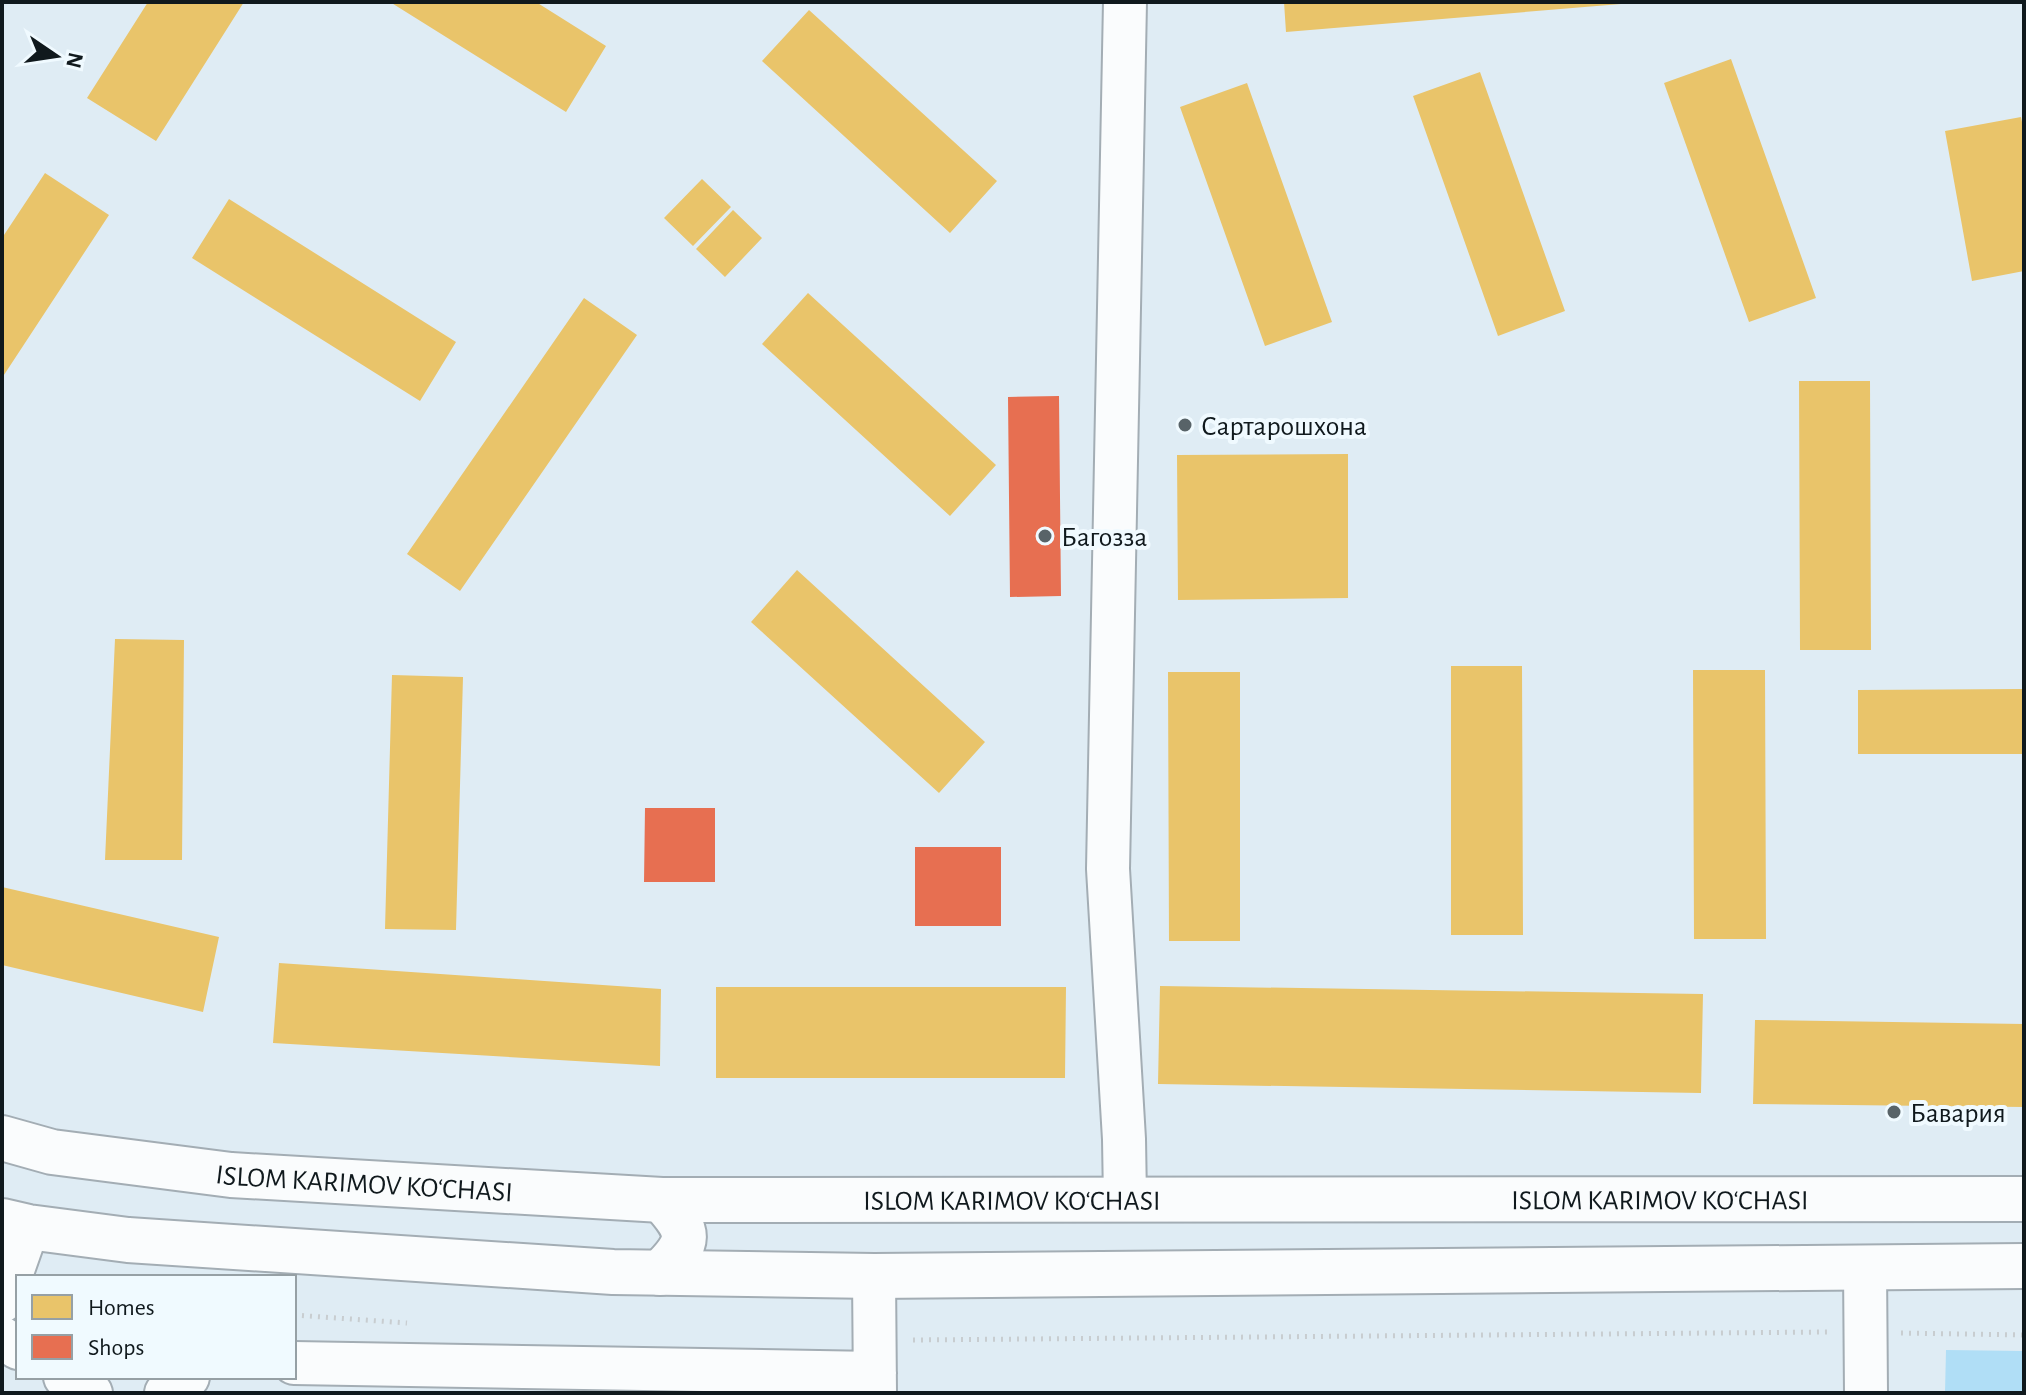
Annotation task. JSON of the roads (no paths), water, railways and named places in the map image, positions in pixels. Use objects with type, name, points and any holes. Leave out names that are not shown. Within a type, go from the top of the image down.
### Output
[{"type":"main road","name":"ISLOM KARIMOV KO‘CHASI","points":[[2,1138],[52,1152],[231,1175],[662,1200],[2024,1199]]},
{"type":"main road","points":[[660,1273],[678,1256],[684,1245],[681,1222],[662,1200]]},
{"type":"main road","points":[[15,1224],[128,1240],[660,1273],[874,1276],[2024,1266]]},
{"type":"street","points":[[1125,2],[1108,869],[1125,1199]]},
{"type":"street","points":[[2,1301],[15,1224]]},
{"type":"street","points":[[1865,1267],[1866,1393]]},
{"type":"street","points":[[296,1363],[875,1369],[874,1276]]},
{"type":"street","points":[[68,1379],[91,1393]]},
{"type":"street","points":[[166,1393],[185,1379]]},
{"type":"place","name":"Сартарошхона","points":[[1185,425]]},
{"type":"place","name":"Багозза","points":[[1045,536]]},
{"type":"place","name":"Бавария","points":[[1894,1112]]}]
